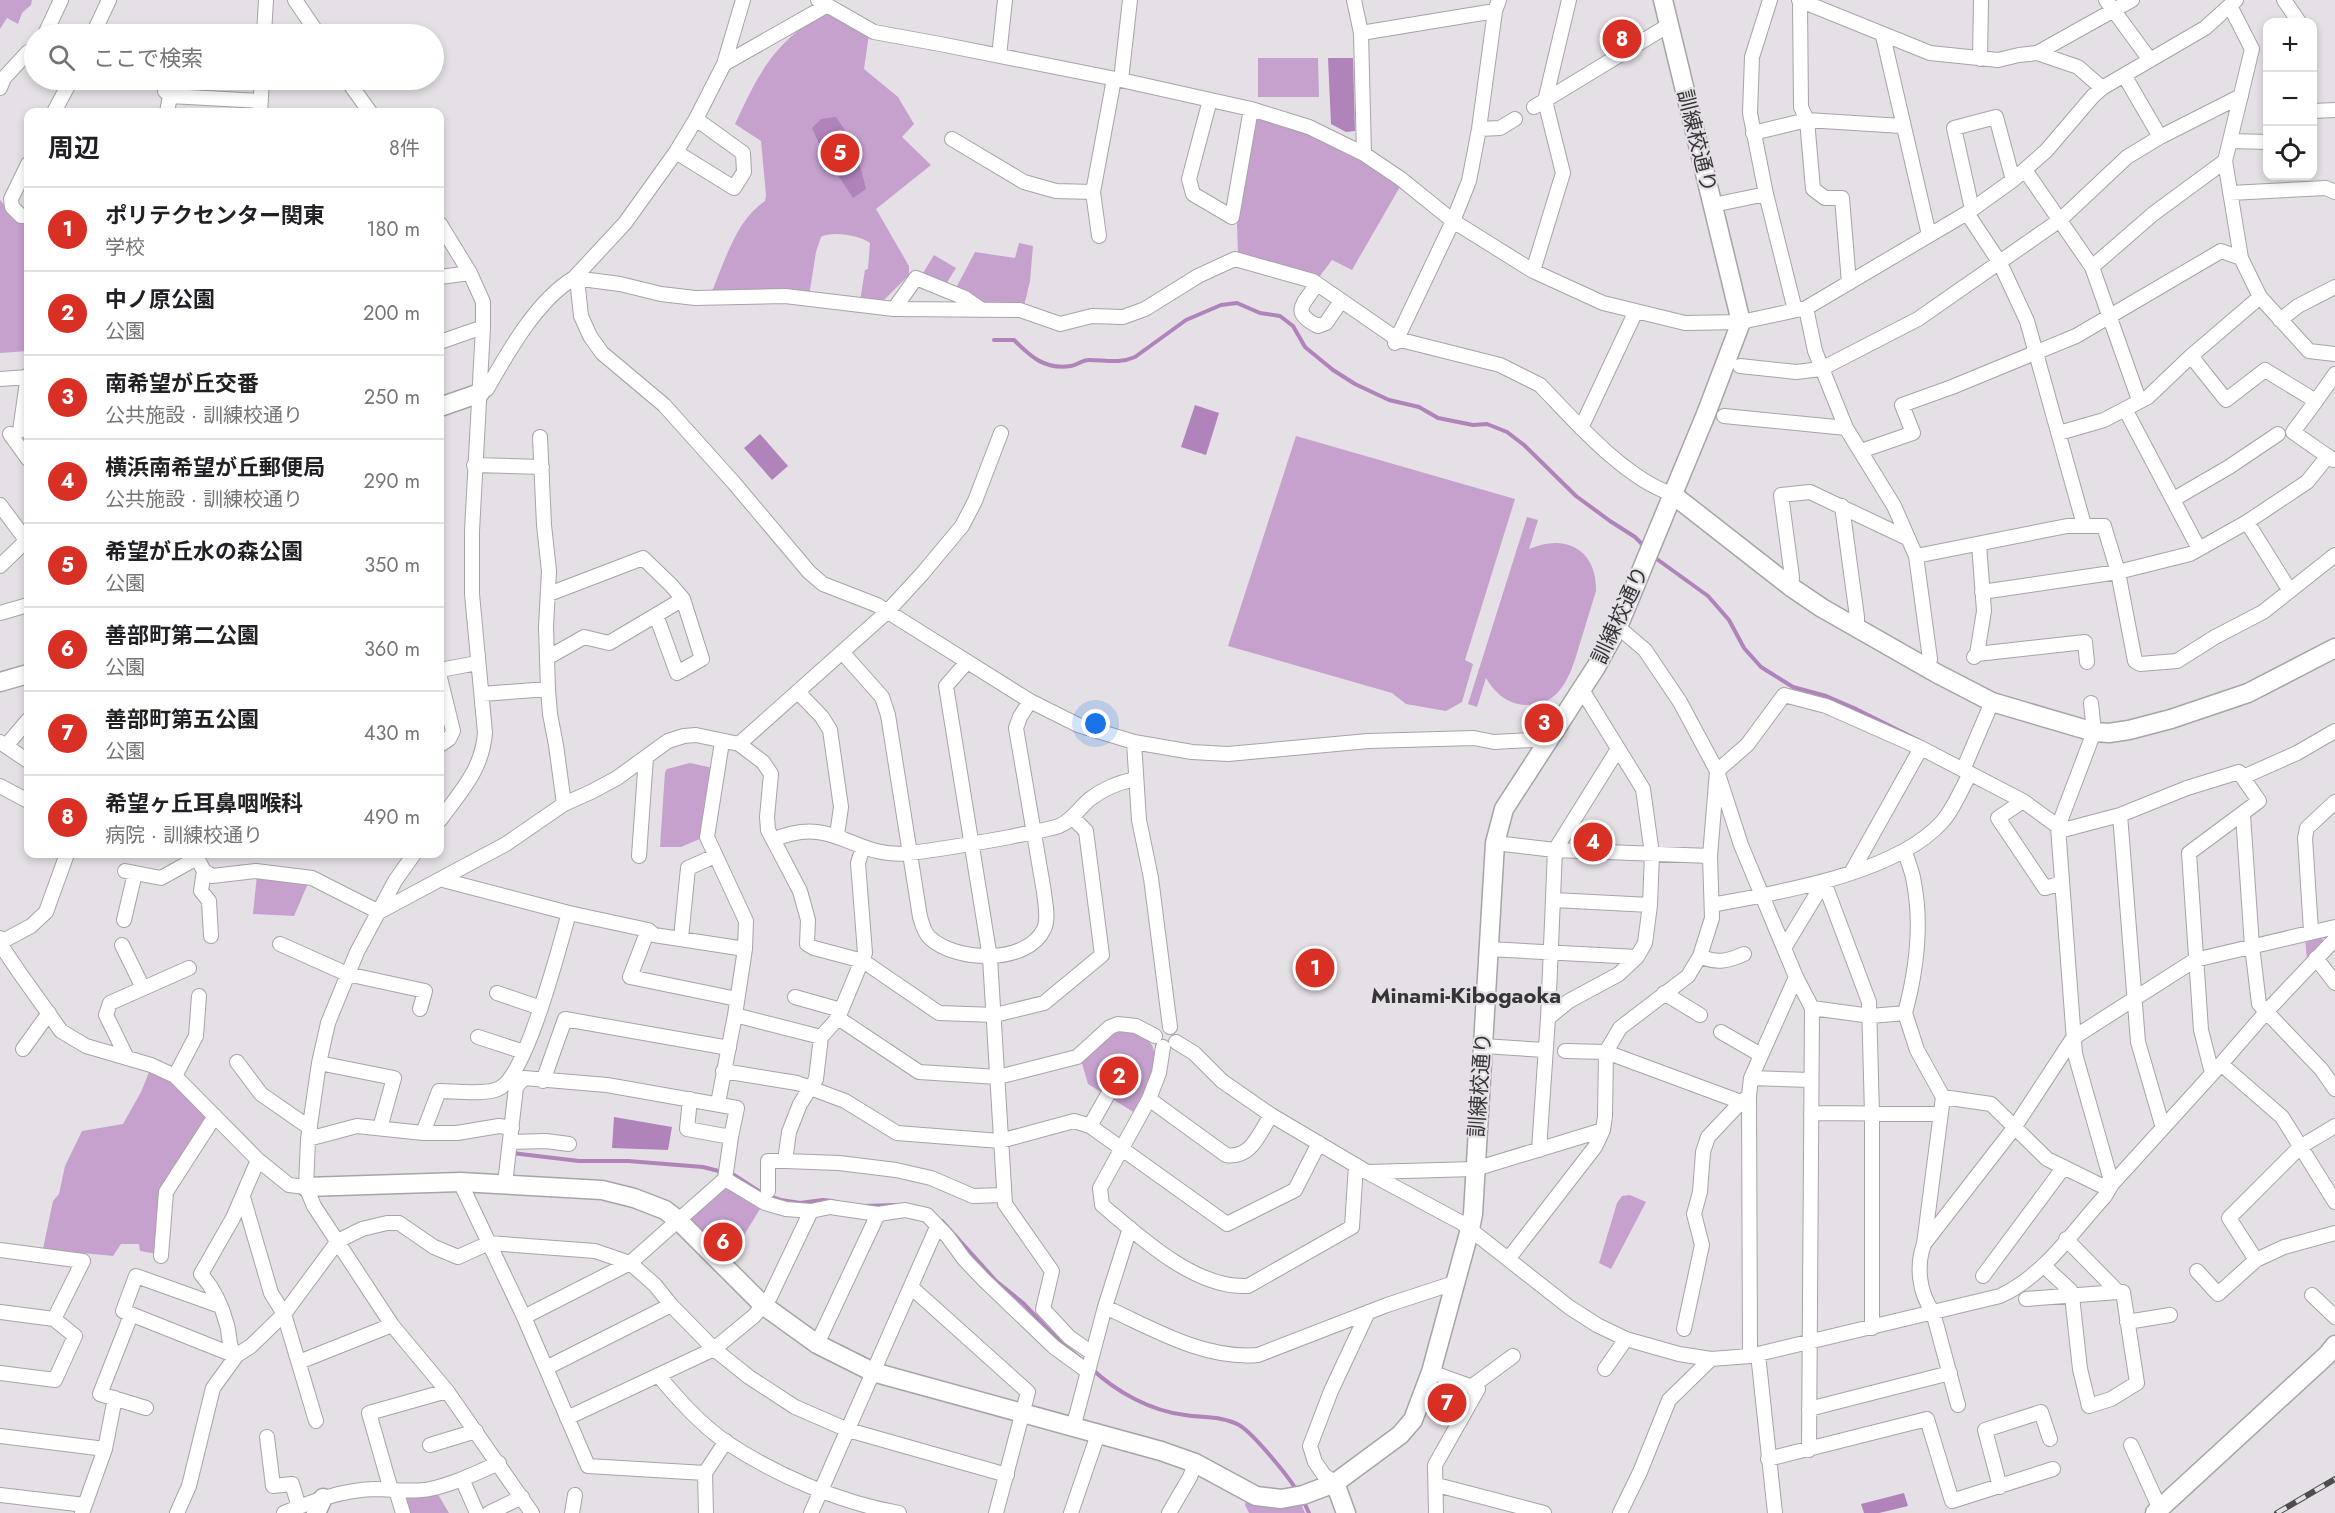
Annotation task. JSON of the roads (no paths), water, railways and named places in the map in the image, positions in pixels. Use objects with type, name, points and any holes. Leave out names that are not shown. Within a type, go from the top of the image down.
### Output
[{"type":"street","points":[[50,24],[61,0]]},
{"type":"street","points":[[98,24],[110,0]]},
{"type":"street","points":[[265,24],[266,0]]},
{"type":"street","points":[[295,0],[311,24]]},
{"type":"street","points":[[444,406],[487,389],[536,314],[564,284],[574,278],[625,223],[674,155],[696,119],[724,64],[743,0]]},
{"type":"street","points":[[999,57],[1005,0]]},
{"type":"street","points":[[1099,236],[1094,192],[1117,80],[1130,0]]},
{"type":"street","points":[[1354,0],[1360,33],[1364,154]]},
{"type":"street","points":[[1533,271],[1563,173],[1540,104],[1569,0]]},
{"type":"street","name":"訓練校通り","points":[[306,1187],[460,1182],[602,1190],[634,1197],[665,1210],[678,1220],[763,1305],[817,1344],[873,1372],[1195,1463],[1256,1496],[1281,1499],[1303,1495],[1335,1483],[1406,1430],[1418,1409],[1431,1372],[1470,1229],[1495,843],[1504,809],[1582,690],[1618,627],[1640,578],[1741,322],[1662,0]]},
{"type":"street","points":[[1770,0],[1752,57],[1750,113],[1766,194],[1821,369],[1846,428],[1894,506],[1916,556],[1930,659],[1928,669]]},
{"type":"street","points":[[1849,283],[1842,198],[1825,198],[1813,189],[1808,120],[1802,107],[1799,0],[1883,36],[1930,53],[1998,60],[2037,53],[2078,67],[2102,88]]},
{"type":"street","points":[[1980,59],[1981,0]]},
{"type":"street","points":[[2037,53],[2109,6],[2133,0]]},
{"type":"street","points":[[2284,0],[2296,18]]},
{"type":"street","points":[[724,64],[822,3],[874,33],[940,44],[1251,109],[1310,127],[1364,154],[1401,179],[1453,221],[1533,271],[1604,303],[1686,323],[1741,322],[1801,309],[1970,211],[2013,180],[2046,151],[2102,88],[2205,28],[2233,3],[2252,49],[2225,161],[2241,258],[2260,297],[2309,351],[2335,354]]},
{"type":"street","points":[[1360,33],[1497,5],[1469,181],[1453,221],[1396,341]]},
{"type":"street","points":[[2109,6],[2150,60]]},
{"type":"street","points":[[1540,104],[1669,25]]},
{"type":"street","points":[[1883,36],[1929,235]]},
{"type":"street","points":[[0,88],[4,78],[24,58]]},
{"type":"street","points":[[2124,75],[2160,137]]},
{"type":"street","points":[[56,108],[66,90]]},
{"type":"street","points":[[165,90],[170,96],[206,106],[260,107],[261,90]]},
{"type":"street","points":[[354,90],[367,108]]},
{"type":"street","points":[[167,108],[170,96]]},
{"type":"street","points":[[1740,366],[1796,372],[1821,369],[1918,319],[2060,220],[2127,157],[2160,137],[2241,96]]},
{"type":"street","points":[[1210,100],[1189,179],[1193,194],[1232,217],[1251,109]]},
{"type":"street","points":[[2317,111],[2335,110]]},
{"type":"street","points":[[2013,180],[1996,117],[1954,128],[1970,211],[2019,301],[2084,525]]},
{"type":"street","points":[[674,155],[734,188],[744,172],[743,153],[696,119]]},
{"type":"street","points":[[1479,129],[1500,128],[1515,119]]},
{"type":"street","points":[[1753,132],[1808,120],[1902,126]]},
{"type":"street","points":[[952,139],[1024,182],[1056,191],[1094,192]]},
{"type":"street","points":[[2231,141],[2263,142]]},
{"type":"street","points":[[2092,267],[2153,214],[2225,161]]},
{"type":"street","points":[[2025,170],[2092,267],[2139,400]]},
{"type":"street","points":[[24,173],[6,197],[12,207],[24,216]]},
{"type":"street","points":[[2230,193],[2326,188],[2335,192]]},
{"type":"street","points":[[1713,205],[1766,194]]},
{"type":"street","points":[[444,231],[470,273],[483,302],[480,393],[474,465],[472,594],[485,733],[484,751],[471,778],[444,815]]},
{"type":"street","points":[[1861,452],[1913,433],[1902,405],[2076,336],[2221,251],[2241,258]]},
{"type":"street","points":[[574,278],[695,298],[785,296],[894,309],[1020,310],[1060,324],[1092,316],[1123,317],[1145,309],[1198,276],[1235,259],[1295,274],[1317,284],[1396,341],[1500,365],[1530,379],[1540,385],[1599,446],[1665,492],[1672,494],[1791,587],[1928,669],[1992,702],[2094,732],[2109,733],[2129,730],[2171,719],[2266,685],[2335,648]]},
{"type":"street","points":[[444,276],[470,273]]},
{"type":"street","points":[[574,278],[578,288],[581,316],[590,336],[602,353],[664,405],[809,572],[823,584],[877,605],[1030,701],[1078,725],[1134,742],[1192,752],[1228,754],[1368,741],[1474,738],[1494,742],[1551,739]]},
{"type":"street","points":[[894,309],[916,278],[965,298],[982,310]]},
{"type":"street","points":[[1317,284],[1301,307],[1304,319],[1318,326],[1326,323],[1341,301]]},
{"type":"street","points":[[2280,320],[2298,306],[2335,287]]},
{"type":"street","points":[[2059,433],[2104,420],[2148,397],[2191,356],[2260,297]]},
{"type":"street","points":[[1581,428],[1636,312]]},
{"type":"street","points":[[444,341],[483,327]]},
{"type":"street","points":[[2191,356],[2226,400],[2265,370],[2316,401]]},
{"type":"street","points":[[1982,592],[2118,572],[2190,554],[2247,522],[2307,482],[2332,459],[2294,432],[2335,374]]},
{"type":"street","points":[[0,379],[24,376]]},
{"type":"street","points":[[24,393],[15,432],[24,451]]},
{"type":"street","points":[[2126,409],[2199,549]]},
{"type":"street","points":[[1724,416],[1846,428]]},
{"type":"street","points":[[739,744],[886,612],[922,574],[962,526],[975,501],[1001,433]]},
{"type":"street","points":[[2174,499],[2229,467],[2278,434]]},
{"type":"street","points":[[540,437],[549,594],[546,627],[548,689],[564,804]]},
{"type":"street","points":[[474,465],[542,467]]},
{"type":"street","points":[[1791,587],[1792,577],[1781,495],[1810,492],[1907,537]]},
{"type":"street","points":[[0,505],[24,536]]},
{"type":"street","points":[[1842,506],[1857,628]]},
{"type":"street","points":[[2247,522],[2290,591]]},
{"type":"street","points":[[1916,556],[2067,526],[2104,525],[2118,572],[2135,661],[2140,664],[2176,661],[2263,612],[2335,555]]},
{"type":"street","points":[[0,566],[24,543]]},
{"type":"street","points":[[1979,544],[1983,610],[1976,655],[2085,642],[2087,662]]},
{"type":"street","points":[[549,594],[643,558],[683,599],[702,659],[677,673],[656,615]]},
{"type":"street","points":[[547,658],[584,637],[609,643],[683,599]]},
{"type":"street","points":[[0,613],[24,606]]},
{"type":"street","points":[[1618,627],[1645,650],[1680,702],[1717,771],[1741,845],[1796,977],[1812,1008],[1809,1450]]},
{"type":"street","points":[[842,652],[882,697],[888,715],[920,917],[928,937],[964,955],[990,958],[1024,948],[1036,940],[1044,928],[1046,914],[1016,728],[1030,701]]},
{"type":"street","points":[[967,662],[946,686],[990,958],[995,1015],[1003,1195],[1005,1204],[1052,1271],[1043,1309],[1069,1337],[1092,1353]]},
{"type":"street","points":[[444,669],[477,663]]},
{"type":"street","points":[[0,682],[24,675]]},
{"type":"street","points":[[482,694],[548,689]]},
{"type":"street","points":[[1548,1018],[1569,1001],[1619,974],[1637,957],[1645,943],[1650,905],[1652,854],[1643,789],[1582,690]]},
{"type":"street","points":[[798,692],[822,717],[830,730],[842,807],[837,835]]},
{"type":"street","points":[[444,694],[453,731],[450,739],[444,743]]},
{"type":"street","points":[[1509,1258],[1595,1147],[1603,1130],[1605,1116],[1606,1052],[1620,1028],[1688,976],[1700,956],[1712,918],[1710,856],[1717,771],[1747,745],[1784,695],[1826,706],[1921,748],[2022,801],[2063,830],[2120,815],[2197,785],[2239,772],[2259,801],[2189,853],[2200,1030],[2217,1069],[2282,1117],[2335,1202]]},
{"type":"street","points":[[1712,905],[1824,882],[1905,852],[1943,821],[1966,772],[1992,702]]},
{"type":"street","points":[[2091,703],[2094,732],[2058,827],[2074,1054],[2112,1184]]},
{"type":"street","points":[[24,724],[3,744],[24,758]]},
{"type":"street","points":[[2242,777],[2297,753],[2335,731]]},
{"type":"street","points":[[379,912],[506,844],[564,804],[617,778],[668,741],[696,735],[739,744],[763,762],[771,774],[766,817],[768,831],[800,891],[808,920],[807,944],[862,961],[939,1013],[995,1015],[1044,1003],[1102,955],[1086,831],[1072,817]]},
{"type":"street","points":[[718,1103],[735,1015],[745,949],[746,921],[707,837],[722,742]]},
{"type":"street","points":[[1134,742],[1139,820],[1151,878],[1170,1027]]},
{"type":"street","points":[[1851,873],[1921,748]]},
{"type":"street","points":[[1539,1150],[1554,900],[1554,850],[1618,749]]},
{"type":"street","points":[[639,856],[646,757]]},
{"type":"street","points":[[773,840],[804,830],[837,835],[886,854],[911,853],[971,844],[1062,825],[1091,798],[1119,783],[1136,779]]},
{"type":"street","points":[[0,786],[24,799]]},
{"type":"street","points":[[2022,801],[1998,818],[2045,888],[2062,883]]},
{"type":"street","points":[[2311,931],[2305,838],[2307,828],[2332,809]]},
{"type":"street","points":[[2120,815],[2138,1042],[2163,1128]]},
{"type":"street","points":[[2242,815],[2259,1004],[2321,1069],[2335,1089]]},
{"type":"street","points":[[1495,843],[1554,850],[1710,856]]},
{"type":"street","points":[[785,1161],[789,1132],[800,1104],[816,1079],[822,1037],[840,1014],[865,953],[858,863],[863,847]]},
{"type":"street","points":[[1905,852],[1915,884],[1917,930],[1912,984],[1905,1013],[1917,1050],[1943,1097],[1924,1244],[1920,1256],[1921,1286],[1933,1312],[1958,1405]]},
{"type":"street","points":[[681,938],[688,868],[715,856]]},
{"type":"street","points":[[66,858],[46,912],[31,926],[0,940],[19,972],[61,1031],[86,1047],[151,1065],[175,1076],[258,1161],[289,1185],[306,1187]]},
{"type":"street","points":[[124,921],[130,872],[161,878],[194,858]]},
{"type":"street","points":[[198,858],[204,871],[212,876],[256,871],[312,878],[379,912]]},
{"type":"street","points":[[411,858],[395,882],[347,974],[328,1023],[319,1063],[309,1133],[306,1187],[314,1206],[392,1325],[447,1391],[532,1513]]},
{"type":"street","points":[[204,871],[201,891],[209,901],[211,936]]},
{"type":"street","points":[[443,879],[568,913],[648,930],[654,935],[745,949]]},
{"type":"street","points":[[1784,948],[1824,882]]},
{"type":"street","points":[[1824,882],[1869,1002],[1871,1016],[1872,1328]]},
{"type":"street","points":[[1554,900],[1650,905]]},
{"type":"street","points":[[423,1133],[439,1091],[499,1089],[507,1083],[524,1052],[540,1008],[568,913]]},
{"type":"street","points":[[1924,1244],[2014,1128],[2073,1038],[2195,960],[2335,927]]},
{"type":"street","points":[[648,930],[630,977],[737,999]]},
{"type":"street","points":[[1176,1042],[1194,1053],[1222,1081],[1271,1115],[1462,1222],[1569,1307],[1597,1325],[1626,1339],[1678,1354],[1711,1359],[1754,1355],[1872,1328],[2016,1288],[2044,1266],[2105,1196],[2112,1184],[2267,1011],[2335,939]]},
{"type":"street","points":[[280,944],[347,974],[425,991],[420,1009]]},
{"type":"street","points":[[122,945],[143,988]]},
{"type":"street","points":[[1489,949],[1637,957]]},
{"type":"street","points":[[1700,956],[1710,961],[1726,962],[1744,954]]},
{"type":"street","points":[[2316,958],[2335,983]]},
{"type":"street","points":[[127,1058],[106,1015],[110,1003],[189,968]]},
{"type":"street","points":[[1775,1513],[1754,1355],[1745,1099],[1761,1054],[1796,977]]},
{"type":"street","points":[[497,993],[540,1008]]},
{"type":"street","points":[[1664,993],[1700,1015]]},
{"type":"street","points":[[175,1076],[196,1036],[199,996]]},
{"type":"street","points":[[795,997],[840,1014],[919,1072],[998,1077],[1077,1057],[1110,1027],[1118,1024],[1136,1026],[1169,1048],[1176,1042]]},
{"type":"street","points":[[1812,1008],[1871,1016],[1905,1013]]},
{"type":"street","points":[[23,1049],[49,1013]]},
{"type":"street","points":[[735,1015],[822,1037]]},
{"type":"street","points":[[543,1081],[566,1019],[729,1048]]},
{"type":"street","points":[[1176,1042],[1175,1031],[1170,1027],[1162,1027],[1159,1042],[1159,1073],[1149,1100],[1100,1188],[1100,1197],[1102,1205],[1184,1269],[1233,1287],[1248,1286],[1352,1227],[1362,1168]]},
{"type":"street","points":[[1721,1032],[1761,1054]]},
{"type":"street","points":[[478,1037],[524,1052]]},
{"type":"street","points":[[1483,1046],[1545,1050]]},
{"type":"street","points":[[1565,1051],[1606,1052],[1745,1099]]},
{"type":"street","points":[[237,1062],[261,1094],[309,1133],[357,1126],[423,1133],[457,1133],[499,1126],[512,1128]]},
{"type":"street","points":[[319,1063],[394,1078],[380,1128]]},
{"type":"street","points":[[723,1071],[797,1083],[846,1101],[897,1133],[1000,1141],[1074,1120],[1090,1126],[1227,1224],[1295,1190],[1319,1143]]},
{"type":"street","points":[[505,1184],[516,1087],[524,1078],[607,1085],[737,1108],[725,1179],[630,1263],[524,1317]]},
{"type":"street","points":[[1751,1078],[1811,1080]]},
{"type":"street","points":[[1090,1126],[1107,1095]]},
{"type":"street","points":[[1943,1097],[1991,1104],[2048,1159],[2100,1185],[2112,1184]]},
{"type":"street","points":[[690,1099],[687,1129],[731,1137]]},
{"type":"street","points":[[1678,1354],[1702,1245],[1694,1214],[1700,1192],[1703,1152],[1708,1137],[1745,1099]]},
{"type":"street","points":[[1149,1100],[1226,1155],[1236,1156],[1248,1151],[1271,1115]]},
{"type":"street","points":[[1811,1113],[1940,1114]]},
{"type":"street","points":[[161,1256],[166,1192],[215,1116]]},
{"type":"street","points":[[2256,1260],[2229,1218],[2300,1147],[2335,1126]]},
{"type":"street","points":[[1362,1168],[1475,1168],[1603,1130]]},
{"type":"street","points":[[510,1142],[546,1141],[568,1144]]},
{"type":"street","points":[[236,1356],[232,1352],[227,1326],[213,1288],[201,1274],[233,1218],[258,1161]]},
{"type":"street","points":[[768,1191],[768,1161],[785,1161],[839,1163],[896,1170],[931,1178],[973,1196],[1003,1195]]},
{"type":"street","points":[[1983,1276],[2064,1167]]},
{"type":"street","points":[[725,1179],[765,1203],[786,1209],[811,1210],[830,1207],[878,1214],[905,1210],[927,1215],[984,1280],[1054,1347],[1087,1371]]},
{"type":"street","points":[[460,1182],[524,1317],[588,1466],[705,1473]]},
{"type":"street","points":[[243,1197],[271,1293],[284,1314],[316,1421]]},
{"type":"street","points":[[567,1418],[714,1349],[753,1316],[770,1297],[811,1210]]},
{"type":"street","points":[[817,1344],[878,1214]]},
{"type":"street","points":[[177,1513],[189,1486],[213,1388],[236,1356],[284,1314],[338,1241],[362,1229],[387,1223],[399,1223],[434,1247],[458,1257],[489,1243],[595,1251],[630,1263],[655,1285],[714,1349],[748,1377],[795,1407],[848,1430],[1007,1475]]},
{"type":"street","points":[[811,1513],[937,1227]]},
{"type":"street","points":[[1073,1428],[1105,1307],[1130,1228]]},
{"type":"street","points":[[2198,1271],[2218,1294],[2256,1260],[2284,1246],[2335,1233]]},
{"type":"street","points":[[2066,1239],[2118,1292]]},
{"type":"street","points":[[0,1250],[83,1261],[54,1319]]},
{"type":"street","points":[[2026,1299],[2072,1296],[2118,1292],[2123,1292],[2137,1383],[2111,1399],[2089,1406],[2080,1369],[2072,1296],[2070,1290],[2044,1266]]},
{"type":"street","points":[[220,1306],[136,1276],[123,1311],[236,1356]]},
{"type":"street","points":[[1105,1307],[1190,1346],[1242,1356],[1258,1355],[1368,1312],[1454,1283]]},
{"type":"street","points":[[911,1287],[1028,1392],[996,1513]]},
{"type":"street","points":[[2312,1295],[2335,1317]]},
{"type":"street","points":[[546,1368],[671,1305]]},
{"type":"street","points":[[0,1312],[54,1319],[75,1336],[55,1380],[0,1373]]},
{"type":"street","points":[[1346,1513],[1335,1483],[1324,1474],[1310,1446],[1331,1391],[1368,1312]]},
{"type":"street","points":[[131,1315],[96,1392],[146,1408]]},
{"type":"street","points":[[2127,1322],[2170,1316]]},
{"type":"street","points":[[298,1362],[392,1325]]},
{"type":"street","points":[[1605,1369],[1626,1339]]},
{"type":"street","points":[[2131,1445],[2157,1511],[2265,1414],[2327,1355],[2335,1344]]},
{"type":"street","points":[[1471,1387],[1513,1356]]},
{"type":"street","points":[[1620,1513],[1640,1472],[1669,1400],[1711,1359]]},
{"type":"street","points":[[1431,1372],[1478,1389],[1436,1465],[1436,1513]]},
{"type":"street","points":[[1809,1409],[1950,1373]]},
{"type":"street","points":[[658,1375],[680,1401],[726,1441],[771,1468],[822,1491],[899,1513]]},
{"type":"street","points":[[403,1513],[393,1490],[369,1413],[447,1391]]},
{"type":"street","points":[[0,1495],[84,1509],[105,1449],[115,1398]]},
{"type":"street","points":[[2000,1487],[1985,1430],[2041,1412],[2050,1439]]},
{"type":"street","points":[[1768,1459],[1928,1419],[1952,1501],[2053,1469]]},
{"type":"street","points":[[430,1445],[476,1431]]},
{"type":"street","points":[[1071,1513],[1098,1434]]},
{"type":"street","points":[[0,1436],[105,1449]]},
{"type":"street","points":[[267,1437],[273,1486],[292,1484],[312,1506]]},
{"type":"street","points":[[706,1513],[705,1473],[726,1441]]},
{"type":"street","points":[[284,1513],[312,1506],[336,1494],[373,1489],[428,1489],[462,1479],[499,1463]]},
{"type":"street","points":[[1169,1513],[1190,1477],[1195,1463]]},
{"type":"street","points":[[462,1479],[477,1513]]},
{"type":"street","points":[[1437,1485],[1545,1513]]},
{"type":"street","points":[[572,1513],[574,1495]]},
{"type":"street","points":[[489,1513],[522,1497]]},
{"type":"waterway","points":[[994,340],[1014,340],[1039,361],[1062,367],[1086,360],[1118,361],[1135,357],[1186,320],[1221,305],[1237,303],[1260,313],[1280,316],[1293,326],[1305,347],[1333,370],[1355,384],[1389,400],[1419,407],[1438,418],[1473,425],[1487,424],[1507,432],[1524,445],[1576,496],[1635,537],[1645,547]]},
{"type":"waterway","points":[[1654,557],[1708,596],[1729,620],[1744,648],[1761,667],[1793,687],[1826,696],[1922,742]]},
{"type":"waterway","points":[[512,1153],[579,1161],[628,1161],[703,1167],[734,1175],[765,1195],[781,1200],[800,1203],[833,1201]]},
{"type":"waterway","points":[[864,1206],[895,1205]]},
{"type":"waterway","points":[[942,1221],[996,1281],[1023,1303],[1060,1342],[1086,1363]]},
{"type":"waterway","points":[[1091,1368],[1111,1385],[1147,1405],[1172,1413],[1220,1419],[1239,1425],[1270,1456],[1297,1491]]},
{"type":"waterway","points":[[1303,1500],[1309,1513]]},
{"type":"railway","points":[[2277,1513],[2335,1479]]},
{"type":"place","name":"希望ヶ丘耳鼻咽喉科","points":[[1622,39]]},
{"type":"place","name":"希望が丘水の森公園","points":[[840,153]]},
{"type":"place","name":"南希望が丘交番","points":[[1544,723]]},
{"type":"place","name":"横浜南希望が丘郵便局","points":[[1593,842]]},
{"type":"place","name":"ポリテクセンター関東","points":[[1315,968]]},
{"type":"place","name":"中ノ原公園","points":[[1119,1076]]},
{"type":"place","name":"善部町第二公園","points":[[723,1242]]},
{"type":"place","name":"善部町第五公園","points":[[1447,1403]]},
{"type":"district","name":"Minami-Kibogaoka","points":[[1466,995]]}]
